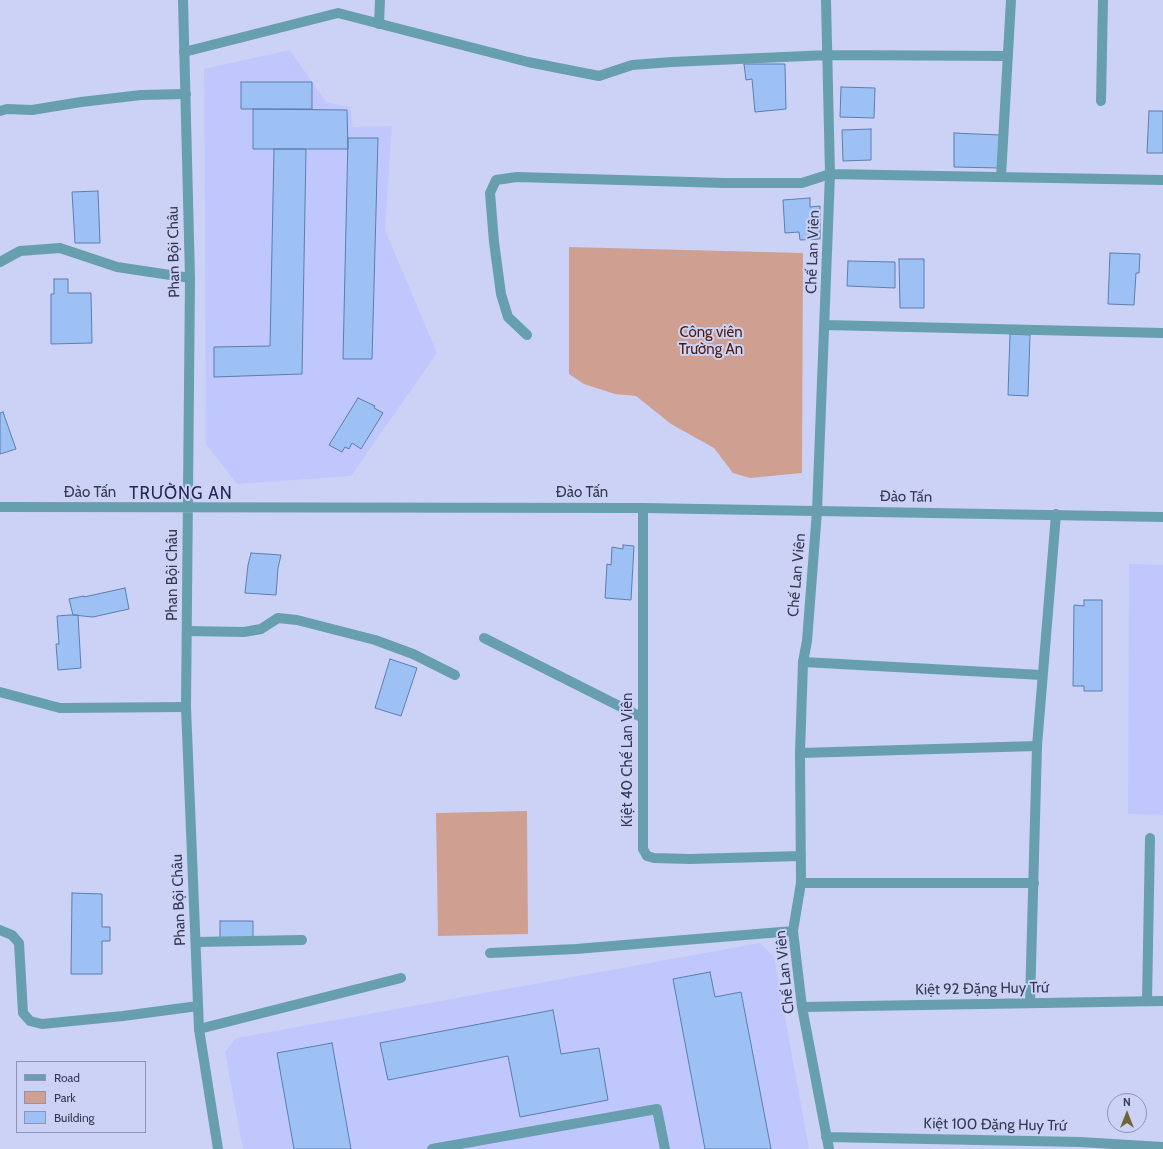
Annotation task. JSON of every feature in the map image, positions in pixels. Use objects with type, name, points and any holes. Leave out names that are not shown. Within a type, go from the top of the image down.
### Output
[{"type":"street","name":"Phan Bội Châu","points":[[183,0],[190,278],[186,707],[199,1029],[218,1149]]},
{"type":"street","points":[[379,24],[380,0]]},
{"type":"street","name":"Chế Lan Viên","points":[[826,0],[830,174],[825,325],[817,511],[807,641],[803,662],[800,754],[801,883],[793,931],[802,1007],[829,1149]]},
{"type":"street","points":[[1001,177],[1011,0]]},
{"type":"street","points":[[1101,101],[1103,0]]},
{"type":"street","points":[[184,52],[338,13],[528,62],[599,76],[632,65],[672,62],[828,55],[1008,56]]},
{"type":"street","points":[[0,111],[7,109],[32,110],[81,102],[141,96],[186,94]]},
{"type":"street","points":[[527,335],[508,317],[501,294],[494,242],[490,193],[496,180],[517,177],[724,184],[802,184],[830,174],[1163,180]]},
{"type":"street","points":[[0,262],[20,251],[60,248],[117,267],[190,278]]},
{"type":"street","points":[[825,325],[1163,333]]},
{"type":"street","name":"Đào Tấn","points":[[0,508],[644,508],[1163,517]]},
{"type":"street","name":"Kiệt 40 Chế Lan Viên","points":[[644,508],[643,849],[647,856],[654,858],[690,859],[801,856]]},
{"type":"street","points":[[1030,1003],[1037,746],[1056,514]]},
{"type":"street","points":[[187,630],[244,632],[261,629],[278,618],[297,620],[375,640],[414,654],[455,675]]},
{"type":"street","points":[[484,638],[643,718]]},
{"type":"street","points":[[803,662],[1042,675]]},
{"type":"street","points":[[0,692],[60,708],[186,707]]},
{"type":"street","points":[[800,754],[1037,746]]},
{"type":"street","points":[[1147,1001],[1150,838]]},
{"type":"street","points":[[801,883],[1034,883]]},
{"type":"street","points":[[0,930],[12,935],[19,943],[23,1012],[30,1021],[42,1024],[123,1016],[198,1006]]},
{"type":"street","points":[[490,953],[576,949],[793,931]]},
{"type":"street","points":[[196,942],[302,940]]},
{"type":"street","points":[[199,1029],[401,978]]},
{"type":"street","name":"Kiệt 92 Đặng Huy Trứ","points":[[802,1007],[1163,1001]]},
{"type":"street","points":[[432,1149],[657,1109],[665,1149]]},
{"type":"street","name":"Kiệt 100 Đặng Huy Trứ","points":[[826,1137],[1163,1147]]},
{"type":"shaded area","points":[[290,50],[326,102],[350,107],[353,127],[392,126],[385,230],[437,353],[351,476],[237,484],[206,444],[204,69]]},
{"type":"shaded area","points":[[1129,564],[1163,565],[1163,815],[1128,814]]},
{"type":"shaded area","points":[[760,943],[774,957],[809,1149],[243,1149],[225,1052],[236,1038]]},
{"type":"green space","name":"Công viên Trường An","points":[[569,247],[803,253],[802,473],[750,478],[733,473],[714,448],[671,424],[636,396],[615,394],[584,384],[569,374]]},
{"type":"green space","points":[[527,811],[528,934],[438,936],[436,813]]},
{"type":"building","points":[[744,64],[785,64],[786,109],[755,112],[752,79],[746,80]]},
{"type":"building","points":[[241,82],[312,82],[312,109],[241,109]]},
{"type":"building","points":[[841,87],[875,88],[874,118],[840,117]]},
{"type":"building","points":[[253,109],[347,110],[348,149],[253,149]]},
{"type":"building","points":[[1149,111],[1163,111],[1163,153],[1147,153]]},
{"type":"building","points":[[871,129],[871,160],[843,161],[842,130]]},
{"type":"building","points":[[954,133],[1000,135],[999,168],[954,167]]},
{"type":"building","points":[[348,138],[378,138],[372,359],[343,359]]},
{"type":"building","points":[[274,149],[306,149],[302,374],[214,377],[214,347],[270,346]]},
{"type":"building","points":[[98,191],[100,243],[75,243],[72,192]]},
{"type":"building","points":[[810,198],[810,207],[820,206],[820,239],[800,240],[799,232],[785,233],[783,200]]},
{"type":"building","points":[[1110,253],[1140,254],[1139,273],[1136,273],[1134,305],[1108,304]]},
{"type":"building","points":[[899,259],[924,259],[924,308],[900,308]]},
{"type":"building","points":[[848,261],[895,262],[895,288],[847,286]]},
{"type":"building","points":[[54,279],[68,279],[68,293],[91,293],[92,343],[51,344],[51,294],[54,294]]},
{"type":"building","points":[[1010,334],[1030,335],[1028,396],[1008,395]]},
{"type":"building","points":[[358,398],[375,406],[374,408],[383,413],[361,449],[352,443],[349,449],[345,447],[342,452],[329,445]]},
{"type":"building","points":[[3,412],[16,449],[0,454],[0,413]]},
{"type":"building","points":[[623,545],[634,546],[631,600],[605,598],[607,564],[611,565],[612,547],[623,549]]},
{"type":"building","points":[[251,553],[281,555],[278,568],[276,595],[245,593]]},
{"type":"building","points":[[125,588],[129,609],[93,617],[73,615],[69,599]]},
{"type":"building","points":[[1084,600],[1102,600],[1102,691],[1084,691],[1084,686],[1073,686],[1074,605],[1084,606]]},
{"type":"building","points":[[78,615],[81,668],[58,670],[56,644],[59,644],[57,616]]},
{"type":"building","points":[[390,659],[417,668],[401,716],[375,708]]},
{"type":"building","points":[[72,893],[102,894],[102,927],[110,927],[110,941],[102,941],[102,974],[71,974]]},
{"type":"building","points":[[220,921],[253,921],[253,940],[220,940]]},
{"type":"building","points":[[710,972],[715,997],[741,992],[771,1149],[705,1149],[673,979]]},
{"type":"building","points":[[553,1010],[561,1054],[599,1048],[608,1100],[520,1117],[508,1056],[388,1080],[380,1043]]},
{"type":"building","points":[[332,1043],[351,1149],[294,1149],[277,1053]]},
{"type":"district","name":"TRƯỜNG AN","points":[[181,494]]}]
